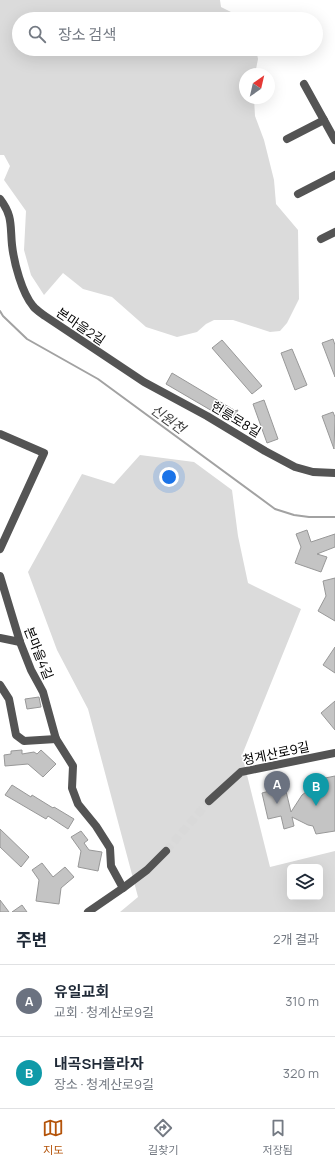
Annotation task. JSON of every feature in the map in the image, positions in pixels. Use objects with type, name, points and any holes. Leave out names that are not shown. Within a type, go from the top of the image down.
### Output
[{"type":"street","points":[[304,84],[335,140]]},
{"type":"street","points":[[287,139],[324,120]]},
{"type":"street","points":[[298,194],[335,175]]},
{"type":"street","name":"본마을2길","points":[[0,199],[7,209],[12,226],[12,246],[19,277],[33,306],[45,316],[130,372]]},
{"type":"street","points":[[321,239],[335,232]]},
{"type":"street","name":"헌릉로8길","points":[[130,372],[144,382],[295,467],[313,472],[335,473]]},
{"type":"street","points":[[0,434],[44,453],[0,549]]},
{"type":"street","name":"본마을4길","points":[[0,576],[30,670],[43,692],[56,739]]},
{"type":"street","points":[[0,638],[20,642]]},
{"type":"street","points":[[0,684],[9,699],[16,735],[24,741],[56,739],[73,766],[72,788],[78,804],[96,826],[110,848],[111,866],[123,888]]},
{"type":"street","name":"청계산로9길","points":[[209,801],[241,772],[335,753]]},
{"type":"street","points":[[88,912],[147,870],[166,851]]},
{"type":"shaded area","points":[[0,0],[220,0],[221,7],[231,12],[12,12],[12,56],[257,56],[256,68],[239,68],[239,104],[254,104],[255,116],[264,140],[274,180],[276,204],[298,230],[299,299],[287,323],[280,331],[270,332],[233,320],[214,320],[206,324],[197,332],[177,337],[146,327],[112,297],[83,289],[63,273],[44,295],[31,275],[24,250],[26,211],[4,180],[10,166],[4,155],[0,155]]},
{"type":"shaded area","points":[[140,455],[194,462],[232,490],[238,536],[248,583],[301,609],[242,755],[270,867],[335,851],[335,912],[120,912],[138,897],[88,709],[57,650],[28,572],[82,474],[114,484]]},
{"type":"building","points":[[333,339],[335,345],[335,377],[322,343]]},
{"type":"building","points":[[222,340],[262,386],[252,394],[212,348]]},
{"type":"building","points":[[292,349],[307,385],[295,390],[281,353]]},
{"type":"building","points":[[172,373],[234,410],[231,412],[238,410],[231,422],[166,384]]},
{"type":"building","points":[[264,400],[278,439],[267,443],[253,404]]},
{"type":"building","points":[[333,412],[335,417],[334,449],[322,416]]},
{"type":"building","points":[[307,530],[311,542],[335,534],[335,547],[317,554],[327,557],[321,572],[295,563],[301,547],[296,534]]},
{"type":"building","points":[[335,578],[335,621],[318,611],[326,596],[323,581]]},
{"type":"building","points":[[335,647],[335,673],[323,665]]},
{"type":"building","points":[[39,697],[41,707],[27,709],[25,699]]},
{"type":"building","points":[[335,701],[335,730],[321,713]]},
{"type":"building","points":[[22,750],[22,754],[34,752],[37,754],[41,750],[56,764],[43,777],[28,764],[5,766],[4,755],[11,754],[11,751]]},
{"type":"building","points":[[335,776],[335,831],[316,834],[313,826],[292,817],[294,826],[284,829],[281,816],[268,819],[262,793],[285,787],[291,812],[302,795],[306,792],[305,782]]},
{"type":"building","points":[[12,785],[31,797],[32,795],[74,819],[68,829],[48,816],[46,819],[5,795]]},
{"type":"building","points":[[0,829],[29,857],[21,867],[0,847]]},
{"type":"building","points":[[81,831],[88,840],[84,843],[89,850],[102,852],[98,871],[78,867],[81,851],[71,837]]},
{"type":"building","points":[[42,863],[53,877],[65,867],[74,877],[61,888],[59,904],[36,901],[39,880],[32,870]]},
{"type":"building","points":[[0,900],[9,912],[0,912]]},
{"type":"building","points":[[22,905],[27,912],[12,912]]},
{"type":"waterway","name":"신원천","points":[[0,311],[3,316],[27,339],[98,379],[275,509],[294,515],[309,517],[335,517]]},
{"type":"tunnel","points":[[166,851],[209,801]]},
{"type":"place","name":"유일교회","points":[[277,804]]},
{"type":"place","name":"내곡SH플라자","points":[[316,806]]}]
